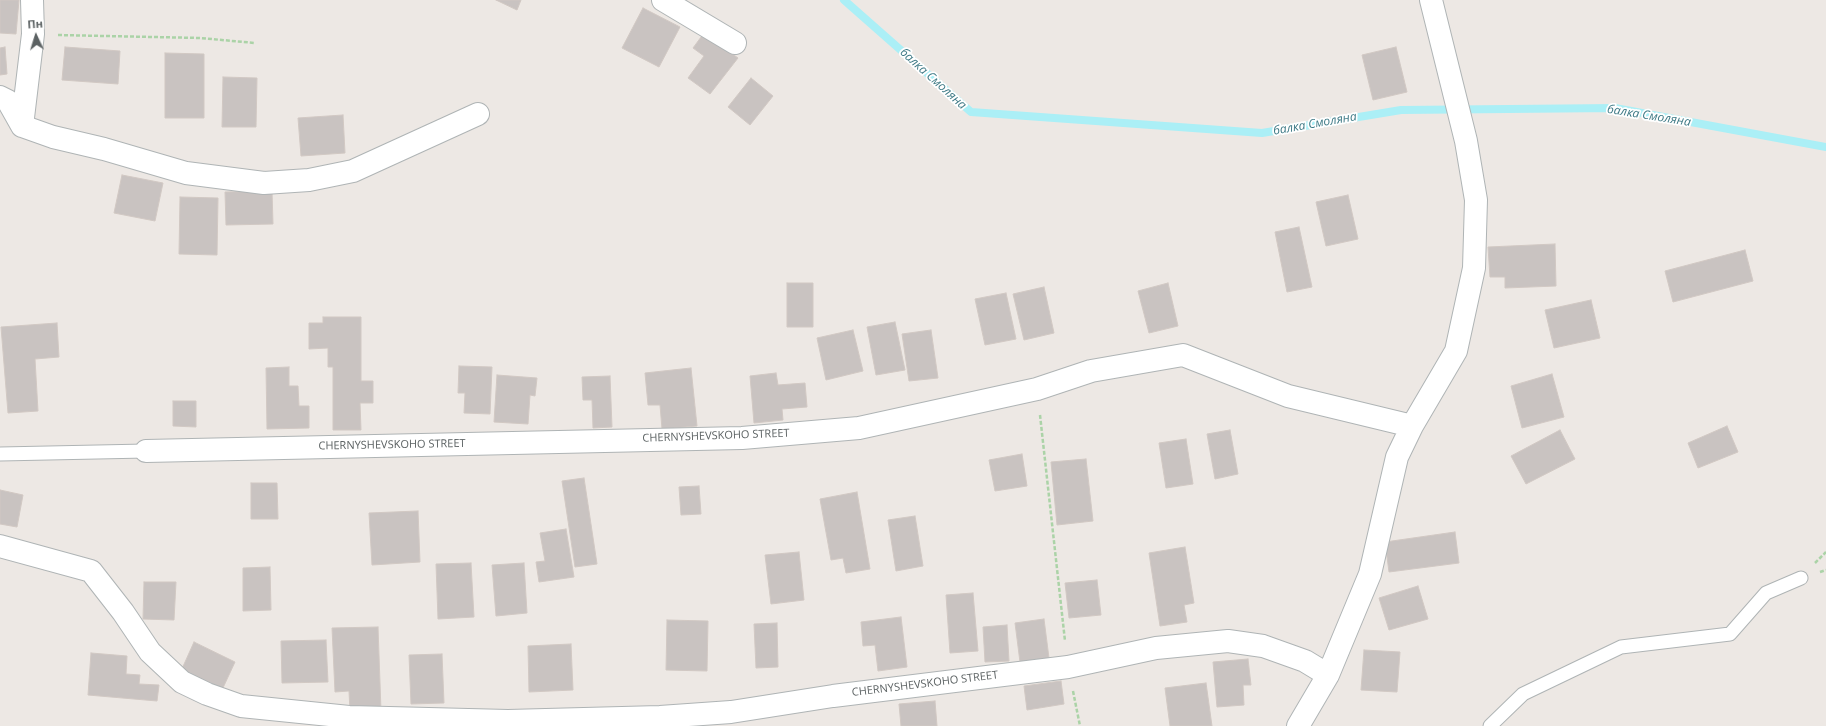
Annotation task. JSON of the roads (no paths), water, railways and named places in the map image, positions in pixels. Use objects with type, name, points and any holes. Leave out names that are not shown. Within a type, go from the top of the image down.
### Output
[{"type":"street","points":[[22,126],[33,34],[32,0]]},
{"type":"street","points":[[663,0],[735,43]]},
{"type":"street","points":[[1298,726],[1328,675],[1370,574],[1397,457],[1412,426],[1456,351],[1474,268],[1476,200],[1466,141],[1431,0]]},
{"type":"street","points":[[0,97],[8,101],[22,126],[53,137],[104,149],[186,173],[264,183],[310,180],[353,171],[478,114]]},
{"type":"street","name":"CHERNYSHEVSKOHO STREET","points":[[146,451],[742,438],[859,428],[1037,389],[1091,371],[1183,355],[1288,396],[1412,426]]},
{"type":"street","name":"CHERNYSHEVSKOHO STREET","points":[[0,546],[91,572],[123,612],[150,652],[182,682],[206,694],[241,706],[349,717],[508,721],[660,717],[731,712],[841,695],[1068,667],[1156,648],[1228,641],[1263,646],[1305,661],[1328,675]]},
{"type":"lane","name":"CHERNYSHEVSKOHO STREET","points":[[0,454],[146,451]]},
{"type":"lane","points":[[1490,726],[1523,694],[1621,647],[1730,634],[1766,593],[1801,578]]},
{"type":"waterway","name":"балка Смоляна","points":[[844,0],[971,112],[1262,133],[1401,110],[1615,108],[1826,147]]}]
